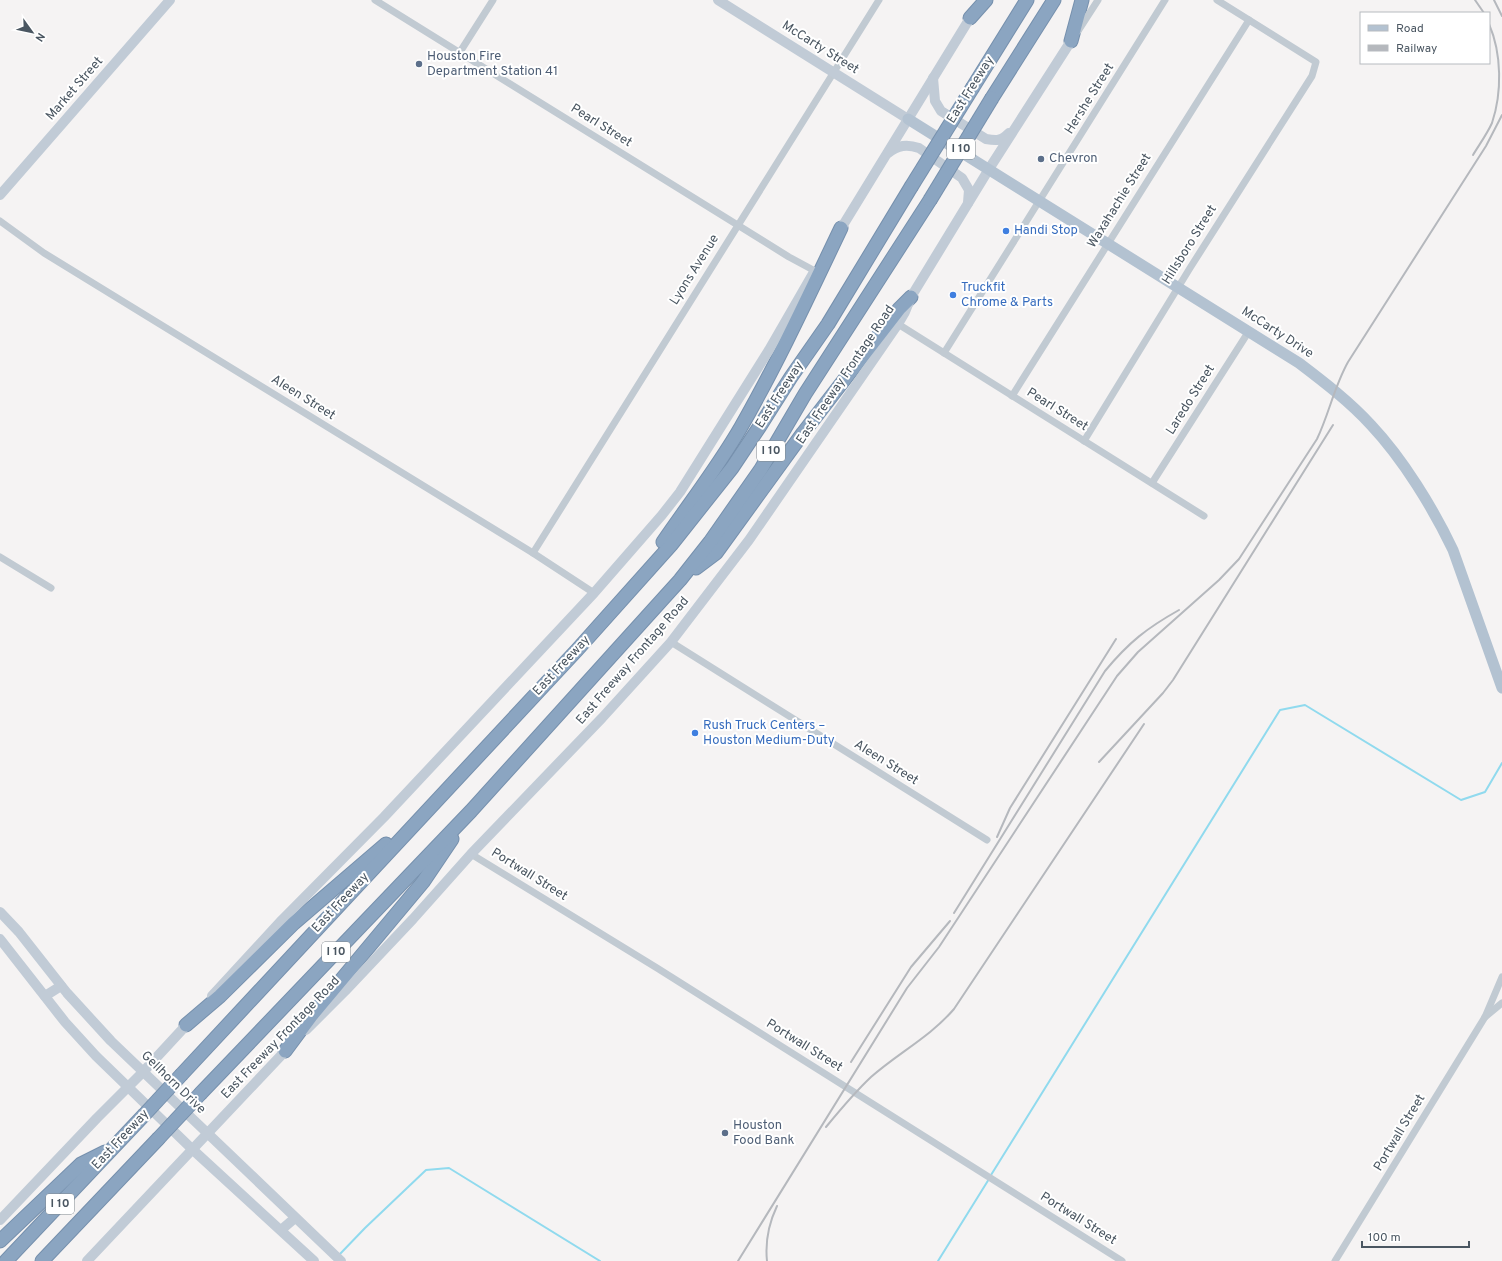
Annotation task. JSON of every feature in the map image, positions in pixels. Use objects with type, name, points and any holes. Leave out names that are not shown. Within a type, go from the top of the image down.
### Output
[{"type":"highway","points":[[970,18],[986,0]]},
{"type":"highway","name":"East Freeway","points":[[6,1261],[138,1122],[435,803],[620,603],[671,545],[732,468],[790,377],[828,324],[1027,0]]},
{"type":"highway","name":"East Freeway","points":[[42,1261],[471,811],[680,580],[710,542],[760,469],[805,394],[930,200],[1054,0]]},
{"type":"highway","points":[[1071,41],[1082,0]]},
{"type":"highway","points":[[620,603],[718,463],[740,428],[770,375],[841,228]]},
{"type":"highway","points":[[680,580],[716,553],[803,433],[899,309],[911,297]]},
{"type":"highway","points":[[186,1025],[220,996],[294,923],[435,803]]},
{"type":"highway","points":[[285,1051],[311,1016],[424,882],[471,811]]},
{"type":"highway","points":[[0,1241],[81,1164],[113,1148]]},
{"type":"highway","points":[[47,1261],[92,1209]]},
{"type":"main road","name":"McCarty Street","points":[[718,0],[908,119]]},
{"type":"main road","name":"Market Street","points":[[0,195],[165,1]]},
{"type":"main road","points":[[0,1220],[143,1072],[282,920],[384,817],[594,593],[662,515],[680,492],[769,350],[883,157],[970,18]]},
{"type":"main road","name":"East Freeway Frontage Road","points":[[87,1261],[285,1051],[351,986],[471,854],[602,718],[671,642],[750,540],[898,324],[911,297],[968,203],[1071,41]]},
{"type":"main road","points":[[933,78],[935,101],[941,111],[986,139],[995,141],[1002,140],[1016,127]]},
{"type":"main road","name":"McCarty Drive","points":[[908,119],[1299,363],[1338,394],[1371,425],[1410,476],[1430,506],[1453,550],[1502,688]]},
{"type":"main road","points":[[883,157],[899,146],[911,145],[919,148],[962,178],[968,190],[968,203]]},
{"type":"main road","name":"Gellhorn Drive","points":[[0,912],[19,932],[61,986],[111,1041],[337,1258]]},
{"type":"main road","points":[[0,939],[65,1022],[96,1056],[192,1149],[314,1261]]},
{"type":"main road","points":[[45,996],[61,986]]},
{"type":"main road","points":[[281,1230],[295,1218]]},
{"type":"street","name":"Pearl Street","points":[[375,0],[791,259],[815,271]]},
{"type":"street","points":[[460,52],[493,0]]},
{"type":"street","name":"Lyons Avenue","points":[[533,553],[879,0]]},
{"type":"street","points":[[970,18],[981,0]]},
{"type":"street","name":"East Freeway Frontage Road","points":[[1071,41],[1098,0]]},
{"type":"street","name":"Hershe Street","points":[[944,354],[1166,0]]},
{"type":"street","points":[[1217,0],[1249,20]]},
{"type":"street","name":"Hillsboro Street","points":[[1084,441],[1312,76],[1316,62],[1249,20]]},
{"type":"street","name":"Waxahachie Street","points":[[1012,396],[1249,20]]},
{"type":"street","name":"Aleen Street","points":[[0,221],[44,253],[533,553],[594,593]]},
{"type":"street","name":"Pearl Street","points":[[898,324],[1204,516]]},
{"type":"street","name":"Laredo Street","points":[[1152,483],[1249,331]]},
{"type":"street","points":[[0,557],[51,588]]},
{"type":"street","name":"Aleen Street","points":[[671,642],[987,840]]},
{"type":"street","name":"Portwall Street","points":[[471,854],[657,968],[1122,1261]]},
{"type":"street","name":"Portwall Street","points":[[1335,1261],[1485,1017],[1502,977]]},
{"type":"street","name":"Portwall Street","points":[[1485,1017],[1502,1003]]},
{"type":"waterway","points":[[991,1175],[1280,710],[1305,705],[1461,800],[1485,792],[1502,763]]},
{"type":"waterway","points":[[339,1255],[426,1170],[449,1168],[600,1261]]},
{"type":"waterway","points":[[938,1261],[989,1179]]},
{"type":"railway","points":[[1475,0],[1483,12]]},
{"type":"railway","points":[[1494,0],[1502,16]]},
{"type":"railway","points":[[1473,155],[1492,123],[1498,99],[1498,61],[1490,27]]},
{"type":"railway","points":[[738,1261],[907,988],[939,947],[1117,676],[1138,652],[1219,580],[1239,559],[1317,439],[1343,371],[1348,362],[1486,146],[1502,115]]},
{"type":"railway","points":[[1099,762],[1163,693],[1173,680],[1333,425]]},
{"type":"railway","points":[[954,913],[1105,671],[1139,636],[1179,610]]},
{"type":"railway","points":[[997,837],[1010,808],[1116,639]]},
{"type":"railway","points":[[826,1127],[853,1095],[871,1077],[935,1028],[954,1009],[1144,724]]},
{"type":"railway","points":[[851,1062],[911,967],[950,921]]},
{"type":"railway","points":[[767,1261],[768,1233],[777,1206]]},
{"type":"place","name":"Houston Fire Department Station 41","points":[[419,64]]},
{"type":"place","name":"Chevron","points":[[1041,159]]},
{"type":"place","name":"Handi Stop","points":[[1006,231]]},
{"type":"place","name":"Truckfit Chrome & Parts","points":[[953,295]]},
{"type":"place","name":"Rush Truck Centers – Houston Medium-Duty","points":[[695,733]]},
{"type":"place","name":"Houston Food Bank","points":[[725,1133]]}]
